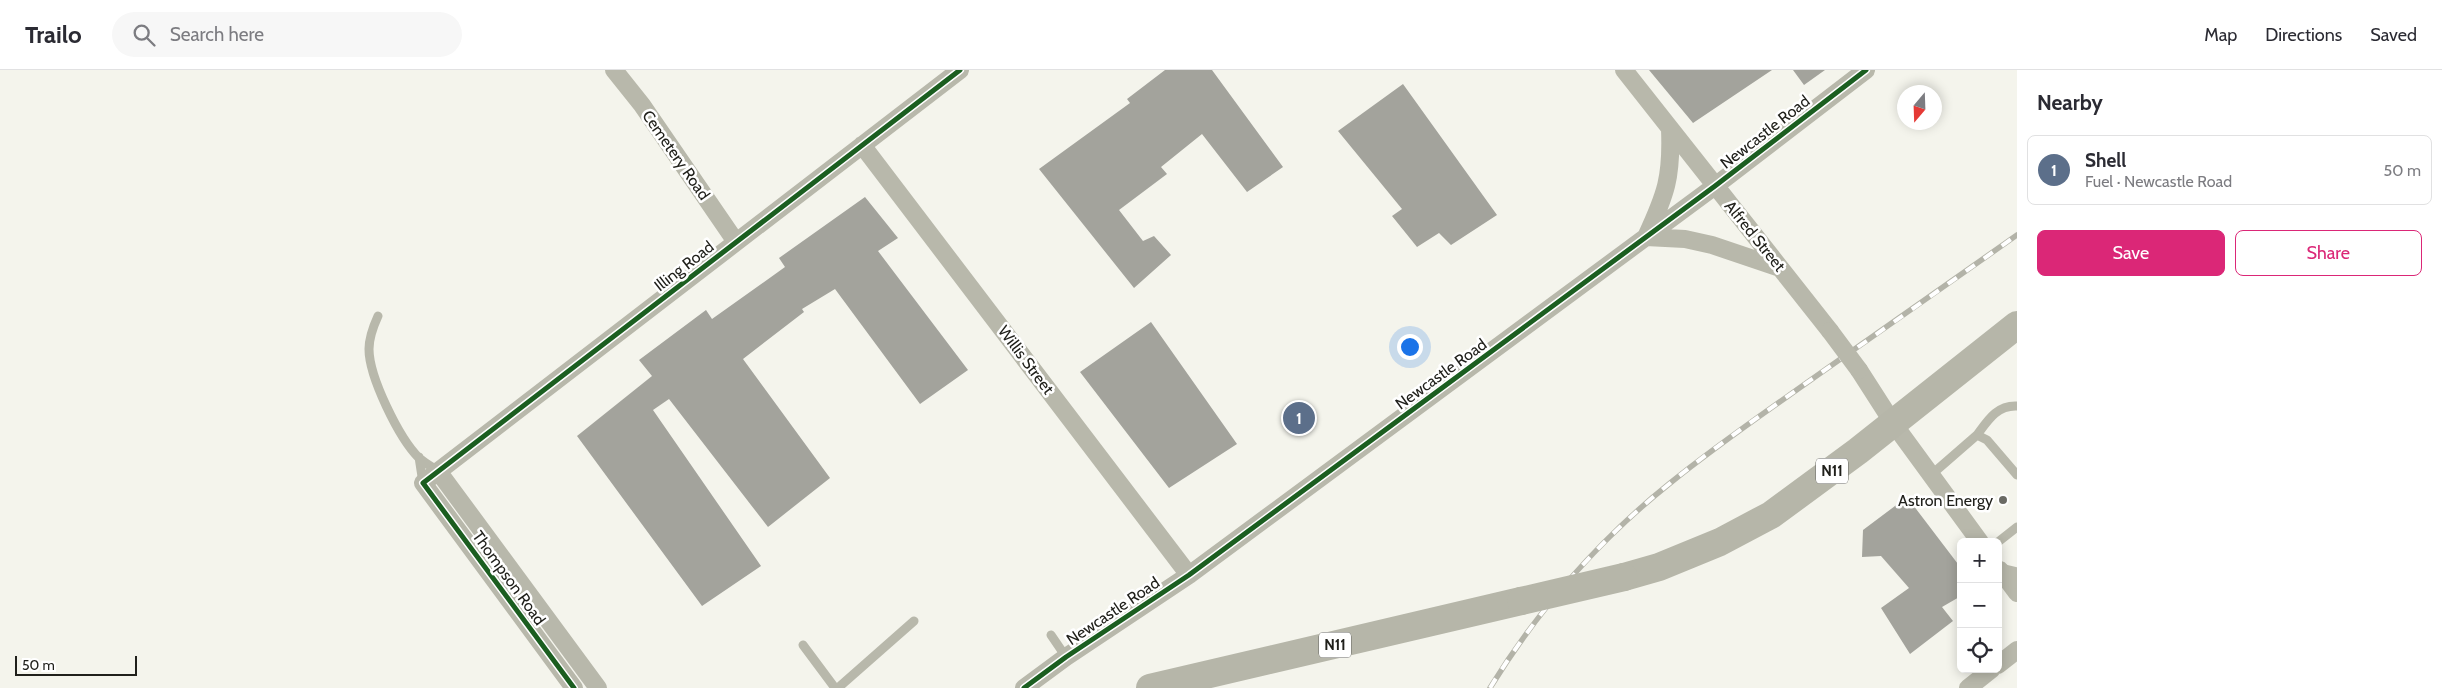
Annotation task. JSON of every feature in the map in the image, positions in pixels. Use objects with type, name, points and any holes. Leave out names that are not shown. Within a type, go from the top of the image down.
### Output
[{"type":"highway","name":"N11","points":[[1150,688],[1624,577],[1659,566],[1720,542],[1771,515],[1893,423],[2017,325]]},
{"type":"street","name":"Cemetery Road","points":[[614,70],[642,105],[736,242]]},
{"type":"street","name":"Illing Road","points":[[424,483],[960,70]]},
{"type":"street","name":"Alfred Street","points":[[1624,70],[1830,331],[1859,370],[1893,423],[1977,538]]},
{"type":"street","name":"Newcastle Road","points":[[1024,688],[1066,657],[1189,575],[1715,186],[1866,70]]},
{"type":"street","points":[[1670,129],[1672,159],[1665,196],[1646,237],[1685,239],[1712,245],[1780,268]]},
{"type":"street","name":"Willis Street","points":[[862,145],[1189,575]]},
{"type":"street","name":"Thompson Road","points":[[438,472],[598,688]]},
{"type":"street","name":"Thompson Road","points":[[424,483],[574,688]]},
{"type":"street","points":[[2006,573],[2017,593]]},
{"type":"street","points":[[2002,662],[2017,650]]},
{"type":"street","points":[[1968,688],[1987,673]]},
{"type":"lane","points":[[378,316],[371,332],[369,350],[372,371],[398,426],[419,457],[438,472]]},
{"type":"lane","points":[[1931,475],[1977,435],[1998,410],[2004,406],[2017,406]]},
{"type":"lane","points":[[1977,435],[1987,440],[2017,475]]},
{"type":"lane","points":[[419,457],[424,483]]},
{"type":"lane","points":[[2002,539],[2017,527]]},
{"type":"lane","points":[[803,645],[837,688],[914,620]]},
{"type":"lane","points":[[1052,635],[1066,657]]},
{"type":"building","points":[[1165,70],[1212,70],[1283,167],[1247,192],[1202,134],[1161,167],[1167,174],[1119,210],[1143,241],[1154,236],[1171,255],[1134,288],[1039,169],[1130,103],[1127,99]]},
{"type":"building","points":[[1649,70],[1772,70],[1693,123]]},
{"type":"building","points":[[1793,70],[1825,70],[1804,85]]},
{"type":"building","points":[[1403,84],[1497,215],[1451,245],[1439,233],[1417,247],[1392,216],[1402,209],[1338,131]]},
{"type":"building","points":[[865,197],[898,238],[878,251],[968,370],[920,404],[835,289],[802,309],[804,312],[743,359],[830,478],[768,527],[669,399],[653,410],[761,566],[702,606],[577,436],[652,376],[639,360],[706,310],[712,319],[785,267],[779,258]]},
{"type":"building","points":[[1151,322],[1237,444],[1169,488],[1080,372]]},
{"type":"building","points":[[1907,497],[1957,563],[1957,598],[1942,607],[1953,621],[1910,654],[1881,608],[1909,588],[1881,556],[1862,557],[1863,530]]},
{"type":"railway","points":[[1490,688],[1508,659],[1549,604],[1594,553],[1643,506],[1744,427],[2017,235]]},
{"type":"cycle path","points":[[574,688],[423,483],[960,70]]},
{"type":"cycle path","points":[[1024,688],[1066,657],[1189,575],[1715,186],[1866,70]]},
{"type":"place","name":"Shell","points":[[1299,418]]},
{"type":"place","name":"Astron Energy","points":[[2003,500]]}]
